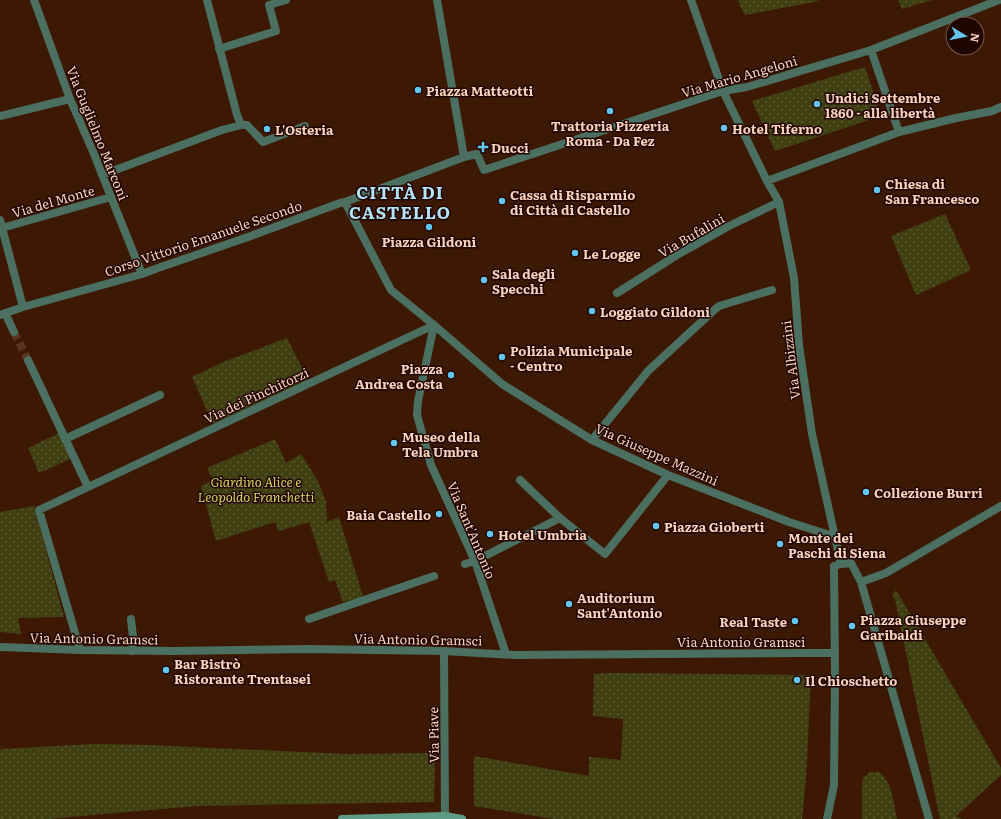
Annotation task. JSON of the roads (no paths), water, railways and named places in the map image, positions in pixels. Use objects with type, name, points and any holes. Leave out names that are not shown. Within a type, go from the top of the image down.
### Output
[{"type":"main road","points":[[342,819],[462,819]]},
{"type":"street","name":"Via Guglielmo Marconi","points":[[34,0],[70,99],[142,274]]},
{"type":"street","points":[[207,0],[240,125]]},
{"type":"street","points":[[220,49],[276,31],[269,5],[286,0]]},
{"type":"street","points":[[437,0],[464,157]]},
{"type":"street","name":"Via Albizzini","points":[[691,0],[723,90],[767,181],[779,202],[794,278],[799,345],[812,434],[841,564]]},
{"type":"street","name":"Via Mario Angeloni","points":[[464,157],[477,154],[484,170],[723,90],[747,87],[871,50],[999,0]]},
{"type":"street","points":[[871,50],[899,132]]},
{"type":"street","points":[[0,116],[70,99]]},
{"type":"street","points":[[767,181],[899,132],[992,111],[1001,107]]},
{"type":"street","points":[[102,175],[222,130],[240,125],[247,125],[263,142],[305,126]]},
{"type":"street","name":"Corso Vittorio Emanuele Secondo","points":[[3,314],[142,274],[345,202],[464,157]]},
{"type":"street","name":"Via del Monte","points":[[1,224],[110,197]]},
{"type":"street","name":"Via Giuseppe Mazzini","points":[[345,202],[391,290],[434,324],[502,384],[592,440],[668,475],[789,522],[836,537]]},
{"type":"street","name":"Via Bufalini","points":[[617,293],[677,255],[729,226],[779,202]]},
{"type":"street","points":[[1,224],[23,307]]},
{"type":"street","points":[[592,440],[648,371],[719,306],[772,290]]},
{"type":"street","points":[[3,314],[14,332]]},
{"type":"street","name":"Via Sant'Antonio","points":[[434,324],[418,401],[417,415],[431,465],[475,561],[506,654]]},
{"type":"street","name":"Via dei Pinchitorzi","points":[[80,650],[39,510],[434,324]]},
{"type":"street","points":[[28,360],[88,487]]},
{"type":"street","points":[[65,439],[160,395]]},
{"type":"street","points":[[520,480],[560,518],[605,554],[668,475]]},
{"type":"street","points":[[861,582],[886,573],[1001,506]]},
{"type":"street","points":[[465,564],[475,561],[560,518]]},
{"type":"street","points":[[827,819],[834,786],[834,566],[851,563],[861,582],[929,819]]},
{"type":"street","points":[[309,619],[434,576]]},
{"type":"street","points":[[131,619],[133,637],[132,651]]},
{"type":"street","name":"Via Antonio Gramsci","points":[[0,647],[132,651],[308,649],[444,651],[506,654],[802,652],[835,654]]},
{"type":"street","name":"Via Piave","points":[[444,651],[445,818]]},
{"type":"tunnel","points":[[14,332],[28,360]]},
{"type":"place","name":"Piazza Matteotti","points":[[418,90]]},
{"type":"place","name":"Undici Settembre 1860 - alla libertà","points":[[817,104]]},
{"type":"place","name":"Trattoria Pizzeria Roma - Da Fez","points":[[610,111]]},
{"type":"place","name":"Hotel Tiferno","points":[[724,128]]},
{"type":"place","name":"L'Osteria","points":[[267,129]]},
{"type":"place","name":"Ducci","points":[[483,147]]},
{"type":"place","name":"Chiesa di San Francesco","points":[[877,190]]},
{"type":"place","name":"Cassa di Risparmio di Città di Castello","points":[[502,201]]},
{"type":"place","name":"Piazza Gildoni","points":[[429,227]]},
{"type":"place","name":"Le Logge","points":[[575,253]]},
{"type":"place","name":"Sala degli Specchi","points":[[484,280]]},
{"type":"place","name":"Loggiato Gildoni","points":[[592,311]]},
{"type":"place","name":"Polizia Municipale - Centro","points":[[502,357]]},
{"type":"place","name":"Piazza Andrea Costa","points":[[451,375]]},
{"type":"place","name":"Museo della Tela Umbra","points":[[394,443]]},
{"type":"place","name":"Collezione Burri","points":[[866,492]]},
{"type":"place","name":"Baia Castello","points":[[439,514]]},
{"type":"place","name":"Piazza Gioberti","points":[[656,526]]},
{"type":"place","name":"Hotel Umbria","points":[[490,534]]},
{"type":"place","name":"Monte dei Paschi di Siena","points":[[780,544]]},
{"type":"place","name":"Auditorium Sant'Antonio","points":[[569,604]]},
{"type":"place","name":"Real Taste","points":[[795,621]]},
{"type":"place","name":"Piazza Giuseppe Garibaldi","points":[[852,626]]},
{"type":"place","name":"Bar Bistrò Ristorante Trentasei","points":[[166,670]]},
{"type":"place","name":"Il Chioschetto","points":[[797,680]]},
{"type":"district","name":"CITTÀ DI CASTELLO","points":[[400,201]]},
{"type":"park label","name":"Giardino Alice e Leopoldo Franchetti","points":[[256,488]]}]
